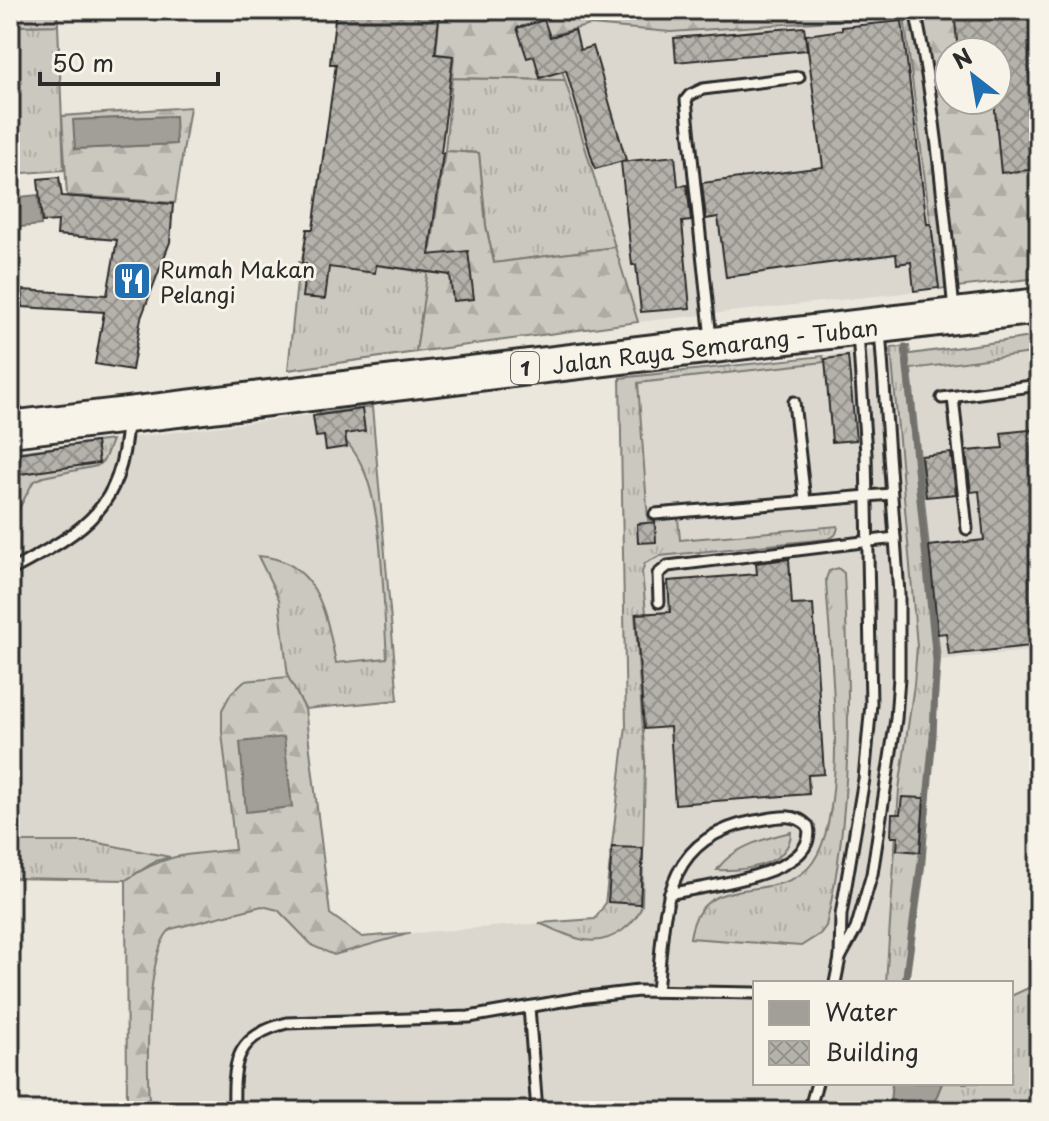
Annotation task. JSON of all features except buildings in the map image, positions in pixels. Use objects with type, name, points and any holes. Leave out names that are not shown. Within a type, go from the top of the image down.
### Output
[{"type":"highway","name":"Jalan Raya Semarang - Tuban","points":[[10,429],[1039,306]]},
{"type":"lane","points":[[915,10],[935,134],[955,318]]},
{"type":"lane","points":[[712,346],[686,100],[703,89],[799,77]]},
{"type":"lane","points":[[840,958],[864,906],[896,719],[900,633],[891,494],[869,328]]},
{"type":"lane","points":[[835,981],[840,958],[841,915],[869,745],[869,328]]},
{"type":"lane","points":[[942,398],[1039,385]]},
{"type":"lane","points":[[953,397],[967,529]]},
{"type":"lane","points":[[794,402],[805,501]]},
{"type":"lane","points":[[10,571],[63,542],[95,516],[109,498],[122,462],[127,415]]},
{"type":"lane","points":[[655,514],[891,494]]},
{"type":"lane","points":[[659,602],[658,574],[668,566],[895,538]]},
{"type":"lane","points":[[657,991],[669,894],[680,865],[693,849],[716,833],[747,823],[787,816],[795,817],[808,826],[808,840],[804,848],[788,864],[771,871],[669,894]]},
{"type":"lane","points":[[234,1111],[236,1061],[250,1039],[287,1023],[456,1018],[579,998],[657,991],[753,993]]},
{"type":"lane","points":[[529,1007],[537,1111]]},
{"type":"lane","points":[[809,1111],[816,1085]]},
{"type":"shaded area","points":[[544,10],[923,10],[905,17],[939,289],[638,322]]},
{"type":"shaded area","points":[[1039,336],[1039,650],[940,660],[924,868],[908,981],[753,981],[753,1085],[941,1085],[926,1111],[127,1111],[126,880],[10,878],[10,453],[372,407],[398,700],[306,709],[330,914],[362,937],[595,919],[605,904],[610,848],[645,762],[620,378],[909,346],[910,354]]},
{"type":"green space","points":[[10,10],[57,10],[58,25],[10,26]]},
{"type":"green space","points":[[440,10],[565,10],[567,21],[602,10],[903,10],[905,16],[923,10],[1039,10],[1039,278],[939,289],[904,16],[671,32],[590,25],[552,35],[565,80],[452,78],[454,56],[436,54]]},
{"type":"green space","points":[[58,25],[64,170],[10,174],[10,26]]},
{"type":"green space","points":[[452,78],[565,80],[615,247],[494,263],[486,226],[479,153],[445,151]]},
{"type":"green space","points":[[190,107],[175,203],[67,195],[62,116]],"holes":[[[175,116],[175,144],[75,149],[74,120]]]},
{"type":"green space","points":[[445,151],[479,153],[486,226],[494,263],[615,247],[638,322],[416,352]]},
{"type":"green space","points":[[299,262],[367,262],[428,273],[416,352],[288,370]]},
{"type":"green space","points":[[1039,336],[1039,352],[911,369],[940,659],[924,868],[908,981],[886,981],[899,789],[917,646],[891,348],[909,346],[910,354]]},
{"type":"green space","points":[[823,356],[824,362],[638,383],[648,520],[678,518],[680,540],[838,526],[838,529],[835,535],[827,539],[660,556],[645,563],[642,572],[646,613],[635,614],[645,762],[642,905],[637,916],[626,927],[612,937],[601,940],[570,936],[539,923],[595,919],[605,904],[626,726],[620,378]]},
{"type":"green space","points":[[372,407],[398,700],[305,709],[288,677],[279,599],[258,556],[278,560],[295,568],[307,579],[323,609],[336,663],[387,658],[379,533],[369,485],[354,451],[317,414]]},
{"type":"green space","points":[[112,440],[104,460],[97,466],[43,477],[33,482],[10,526],[10,453]]},
{"type":"green space","points":[[838,568],[844,573],[848,662],[847,750],[841,838],[826,926],[820,934],[801,946],[690,938],[697,915],[709,902],[725,894],[781,883],[799,876],[813,862],[825,837],[835,766],[826,579],[829,571]]},
{"type":"green space","points":[[288,677],[305,709],[330,914],[362,937],[411,933],[334,955],[313,946],[278,910],[262,906],[171,929],[162,941],[152,987],[148,1044],[150,1111],[127,1111],[126,880],[165,860],[235,850],[222,710],[231,693],[244,681]]},
{"type":"green space","points":[[791,832],[789,843],[774,859],[752,867],[717,870],[740,849]]},
{"type":"green space","points":[[10,842],[94,842],[170,857],[156,861],[126,880],[10,878]]},
{"type":"green space","points":[[1039,983],[1039,1111],[926,1111],[934,1103],[941,1085],[1013,1085],[1013,995]]},
{"type":"water","points":[[175,116],[176,144],[75,149],[73,120]]},
{"type":"water","points":[[38,195],[41,225],[10,228],[10,198]]},
{"type":"water","points":[[284,737],[292,807],[246,812],[240,742]]},
{"type":"water","points":[[892,1085],[941,1085],[934,1103],[926,1111],[889,1111]]},
{"type":"waterway","points":[[905,347],[936,661],[933,736],[922,854],[905,981]]},
{"type":"place","name":"Rumah Makan Pelangi","points":[[132,281]]}]
